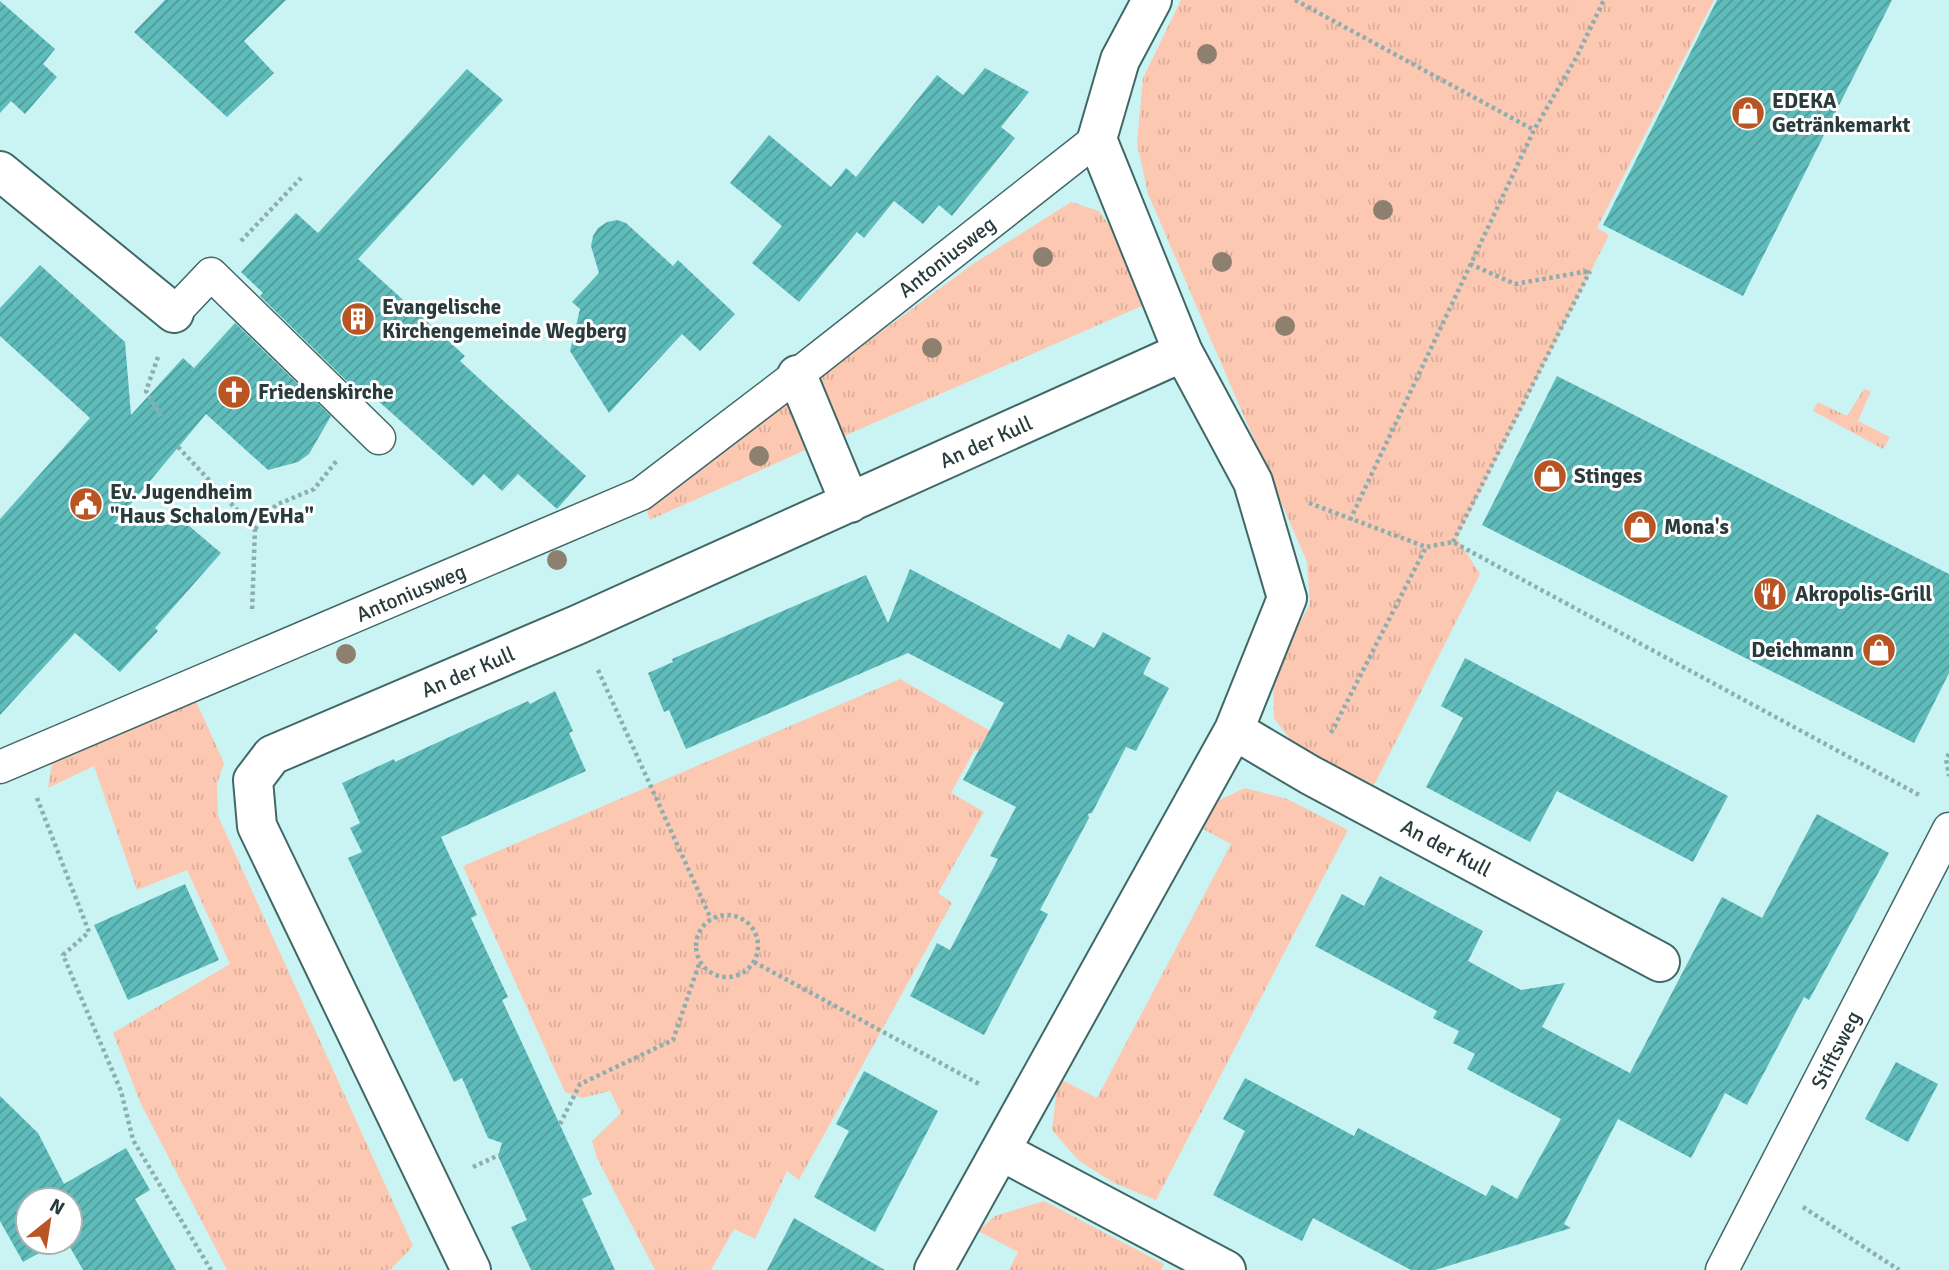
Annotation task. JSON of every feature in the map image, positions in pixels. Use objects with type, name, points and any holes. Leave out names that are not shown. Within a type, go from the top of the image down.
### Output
[{"type":"street","points":[[934,1270],[1234,730],[1287,598],[1253,482],[1183,352],[1097,139],[1120,60],[1152,0]]},
{"type":"street","points":[[0,172],[174,313]]},
{"type":"street","name":"An der Kull","points":[[471,1270],[257,826],[253,780],[272,755],[577,625],[1183,352]]},
{"type":"street","points":[[797,375],[850,503]]},
{"type":"street","name":"An der Kull","points":[[1234,730],[1310,775],[1660,962]]},
{"type":"street","points":[[1002,1151],[1226,1270]]},
{"type":"lane","name":"Antoniusweg","points":[[11,763],[641,494],[1097,139]]},
{"type":"lane","points":[[174,313],[211,274],[372,431]]},
{"type":"lane","name":"Stiftsweg","points":[[1722,1270],[1949,829]]},
{"type":"path","points":[[1295,0],[1534,130]]},
{"type":"path","points":[[1350,520],[1534,130],[1576,58],[1604,0]]},
{"type":"path","points":[[237,246],[301,178]]},
{"type":"path","points":[[1453,542],[1590,271],[1515,284],[1470,264]]},
{"type":"path","points":[[161,416],[146,391],[174,313]]},
{"type":"path","points":[[253,661],[251,608],[255,529],[276,505],[314,489],[372,431]]},
{"type":"path","points":[[178,447],[255,529]]},
{"type":"path","points":[[1253,482],[1426,547],[1453,542],[1927,799]]},
{"type":"path","points":[[1310,775],[1426,547]]},
{"type":"path","points":[[577,625],[711,919]]},
{"type":"path","points":[[1949,754],[1946,760],[1949,776]]},
{"type":"path","points":[[11,763],[89,932],[63,955],[121,1091],[133,1140],[211,1270]]},
{"type":"path","points":[[560,1124],[580,1084],[673,1040],[699,961],[696,946],[700,930],[711,919],[727,914],[743,919],[754,931],[758,946],[754,962],[743,974],[727,977],[711,973],[699,961]]},
{"type":"path","points":[[754,962],[1025,1108]]},
{"type":"path","points":[[1767,1184],[1899,1270]]},
{"type":"green space","points":[[1181,0],[1714,0],[1597,228],[1609,235],[1457,538],[1480,574],[1374,785],[1298,750],[1274,718],[1273,673],[1310,604],[1307,562],[1148,194],[1137,143],[1143,78]]},
{"type":"green space","points":[[1071,202],[1099,211],[1114,232],[1144,305],[835,440],[813,382],[973,264]]},
{"type":"green space","points":[[1864,389],[1871,391],[1858,421],[1890,437],[1883,449],[1813,411],[1818,402],[1847,416]]},
{"type":"green space","points":[[785,397],[810,448],[650,520],[644,503]]},
{"type":"green space","points":[[900,679],[1008,741],[999,763],[975,749],[951,793],[984,812],[938,893],[952,903],[799,1180],[787,1171],[755,1239],[734,1229],[711,1270],[655,1270],[597,1158],[592,1141],[621,1113],[610,1091],[582,1098],[565,1092],[463,866]]},
{"type":"green space","points":[[195,699],[224,763],[217,784],[218,816],[413,1246],[390,1270],[227,1270],[141,1104],[113,1033],[230,964],[187,870],[137,890],[94,766],[48,788],[52,763]]},
{"type":"green space","points":[[1245,788],[1287,799],[1348,830],[1156,1200],[1114,1183],[1078,1160],[1052,1130],[1058,1078],[1097,1098],[1231,844],[1199,827],[1211,804]]},
{"type":"green space","points":[[1044,1201],[1164,1264],[1161,1270],[1009,1270],[1018,1252],[978,1231],[995,1216]]},
{"type":"building","points":[[165,0],[286,0],[244,41],[274,73],[227,117],[134,32]]},
{"type":"building","name":"EDEKA Getränkemarkt","points":[[1717,0],[1892,0],[1743,296],[1603,225]]},
{"type":"building","points":[[0,1],[55,49],[43,64],[57,77],[25,114],[11,101],[0,113]]},
{"type":"building","points":[[985,68],[1029,92],[1001,127],[1015,138],[952,216],[939,205],[923,224],[894,201],[864,238],[857,232],[799,302],[752,263],[782,226],[730,183],[769,135],[831,187],[846,168],[856,177],[937,75],[963,95]]},
{"type":"building","points":[[467,69],[503,100],[358,259],[465,356],[460,361],[586,476],[557,509],[518,474],[502,491],[484,474],[473,486],[365,389],[360,394],[260,296],[263,293],[241,272],[296,213],[318,233]]},
{"type":"building","points":[[617,220],[626,223],[673,266],[678,260],[735,314],[700,351],[682,334],[609,413],[570,351],[580,309],[572,302],[599,273],[591,246],[593,236],[598,228],[607,222]]},
{"type":"building","points":[[40,265],[125,342],[131,415],[183,358],[194,368],[235,323],[331,416],[309,454],[298,462],[268,470],[206,414],[114,524],[188,525],[221,553],[155,628],[158,631],[120,672],[75,633],[0,715],[0,519],[90,418],[0,336],[0,308]]},
{"type":"building","points":[[1557,376],[1949,574],[1949,673],[1914,743],[1482,525]]},
{"type":"building","points":[[910,569],[1060,649],[1068,634],[1094,648],[1103,632],[1151,658],[1143,674],[1169,688],[1136,751],[1126,747],[1092,813],[1088,814],[1089,818],[1040,910],[1048,914],[984,1035],[910,996],[937,943],[950,950],[998,859],[990,856],[1016,807],[963,780],[1004,703],[908,653],[686,749],[669,710],[664,712],[648,673],[673,662],[672,659],[866,575],[888,623]]},
{"type":"building","points":[[1465,658],[1728,796],[1693,862],[1557,791],[1530,842],[1426,787],[1463,718],[1441,706]]},
{"type":"building","points":[[555,691],[573,731],[569,733],[586,771],[441,837],[477,915],[471,918],[508,997],[502,1000],[592,1194],[582,1199],[615,1270],[531,1270],[511,1227],[527,1220],[498,1156],[502,1143],[488,1138],[462,1078],[454,1082],[348,858],[362,852],[350,828],[360,823],[342,783]]},
{"type":"building","points":[[1817,814],[1889,853],[1809,1000],[1804,997],[1747,1105],[1725,1093],[1691,1158],[1618,1119],[1564,1224],[1571,1228],[1435,1270],[1411,1270],[1313,1218],[1302,1241],[1213,1195],[1245,1131],[1223,1119],[1245,1078],[1354,1136],[1358,1128],[1486,1196],[1492,1185],[1517,1199],[1561,1119],[1467,1069],[1475,1054],[1453,1043],[1459,1031],[1433,1018],[1437,1011],[1315,946],[1342,894],[1364,906],[1380,876],[1483,931],[1468,961],[1521,990],[1565,983],[1542,1027],[1630,1073],[1722,897],[1762,918]]},
{"type":"building","points":[[185,884],[219,960],[128,1000],[94,925]]},
{"type":"building","points":[[1896,1062],[1938,1084],[1908,1142],[1865,1119]]},
{"type":"building","points":[[864,1071],[938,1111],[875,1232],[814,1197],[849,1131],[836,1124]]},
{"type":"building","points":[[0,1096],[38,1133],[64,1184],[126,1148],[150,1190],[135,1199],[176,1270],[83,1270],[75,1256],[84,1256],[84,1186],[14,1186],[14,1246],[0,1221]]},
{"type":"building","points":[[794,1218],[885,1270],[767,1270]]},
{"type":"building","points":[[20,1256],[34,1256],[23,1262]]},
{"type":"place","name":"EDEKA Getränkemarkt","points":[[1748,113]]},
{"type":"place","name":"Evangelische Kirchengemeinde Wegberg","points":[[358,319]]},
{"type":"place","name":"Friedenskirche","points":[[234,392]]},
{"type":"place","name":"Stinges","points":[[1550,476]]},
{"type":"place","name":"Ev. Jugendheim \"Haus Schalom/EvHa\"","points":[[86,504]]},
{"type":"place","name":"Mona's","points":[[1640,527]]},
{"type":"place","name":"Akropolis-Grill","points":[[1770,594]]},
{"type":"place","name":"Deichmann","points":[[1879,650]]}]
